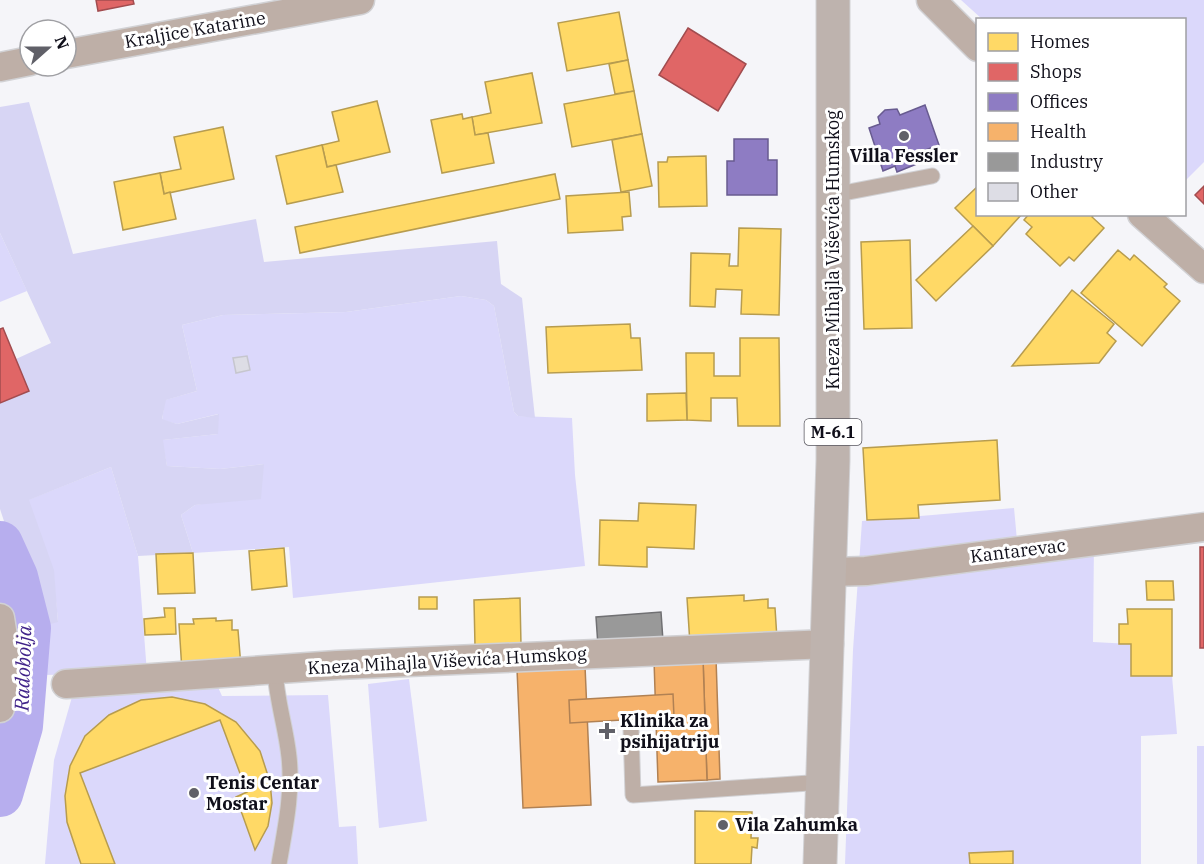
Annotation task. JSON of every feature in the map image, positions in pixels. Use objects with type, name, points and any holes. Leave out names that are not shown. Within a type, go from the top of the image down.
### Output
[{"type":"main road","name":"Kneza Mihajla Viševića Humskog","points":[[820,864],[831,572],[833,0]]},
{"type":"street","name":"Kraljice Katarine","points":[[78,52],[360,0]]},
{"type":"street","points":[[931,0],[976,45]]},
{"type":"street","points":[[0,67],[18,63]]},
{"type":"street","points":[[1144,216],[1204,269]]},
{"type":"street","name":"Kantarevac","points":[[831,572],[866,571],[1204,527]]},
{"type":"street","points":[[0,618],[7,662],[0,708]]},
{"type":"street","name":"Kneza Mihajla Viševića Humskog","points":[[66,684],[275,669],[829,644]]},
{"type":"lane","points":[[833,195],[932,176]]},
{"type":"lane","points":[[275,669],[276,697],[289,758],[288,808],[279,864]]},
{"type":"lane","points":[[631,729],[633,795],[824,782]]},
{"type":"shaded area","points":[[961,0],[1204,0],[1204,162],[1186,180],[1186,18],[981,18]]},
{"type":"shaded area","points":[[29,102],[73,254],[256,219],[264,262],[497,241],[501,284],[522,298],[535,418],[518,416],[514,412],[494,306],[486,300],[461,296],[346,312],[223,315],[182,325],[197,391],[166,400],[162,419],[177,424],[219,414],[218,434],[163,440],[167,466],[220,469],[264,464],[261,499],[195,505],[181,515],[193,553],[138,556],[111,467],[29,500],[54,570],[58,622],[39,627],[0,509],[0,403],[28,391],[16,359],[51,343],[0,233],[0,107]]},
{"type":"shaded area","points":[[0,233],[27,291],[0,302]]},
{"type":"shaded area","points":[[461,296],[486,300],[494,306],[514,412],[518,416],[572,418],[575,475],[585,566],[293,598],[289,547],[193,553],[181,515],[195,505],[220,501],[264,464],[220,469],[167,466],[162,440],[218,434],[218,414],[177,424],[162,420],[165,400],[197,391],[182,325],[223,315],[346,312]]},
{"type":"shaded area","points":[[111,467],[138,556],[147,673],[43,675],[39,627],[58,621],[56,601],[28,500]]},
{"type":"shaded area","points":[[1014,508],[1018,551],[1094,541],[1093,642],[1131,644],[1131,676],[1172,676],[1177,734],[1141,736],[1141,864],[845,864],[853,650],[862,521]]},
{"type":"shaded area","name":"Tenis Centar Mostar","points":[[212,674],[222,696],[328,695],[339,827],[356,826],[358,864],[45,864],[54,760],[76,683]]},
{"type":"shaded area","points":[[409,679],[427,821],[379,828],[368,684]]},
{"type":"shaded area","points":[[1197,746],[1204,746],[1204,864],[1197,864]]},
{"type":"building: Homes","points":[[619,12],[628,60],[567,71],[558,23]]},
{"type":"building: Homes","points":[[628,60],[634,91],[615,94],[609,64]]},
{"type":"building: Homes","points":[[532,73],[542,123],[475,135],[472,117],[491,113],[485,82]]},
{"type":"building: Homes","points":[[634,91],[642,134],[572,147],[564,104]]},
{"type":"building: Homes","points":[[377,101],[390,152],[327,167],[322,145],[339,141],[332,112]]},
{"type":"building: Homes","points":[[462,114],[463,119],[472,117],[475,135],[488,133],[494,163],[442,173],[431,120]]},
{"type":"building: Homes","points":[[223,127],[234,179],[164,194],[160,173],[181,169],[174,137]]},
{"type":"building: Homes","points":[[642,134],[652,186],[621,192],[612,140]]},
{"type":"building: Homes","points":[[322,145],[327,167],[336,165],[343,192],[287,204],[276,156]]},
{"type":"building: Homes","points":[[706,156],[707,206],[659,207],[658,162],[667,162],[668,157]]},
{"type":"building: Homes","points":[[160,173],[164,194],[170,192],[176,219],[123,230],[114,182]]},
{"type":"building: Homes","points":[[555,174],[560,199],[300,253],[295,227]]},
{"type":"building: Homes","points":[[976,188],[976,216],[1020,216],[993,246],[955,208]]},
{"type":"building: Homes","points":[[629,192],[631,216],[622,217],[623,230],[568,233],[566,196]]},
{"type":"building: Homes","points":[[1027,216],[1093,216],[1104,228],[1074,261],[1069,257],[1060,266],[1026,234],[1032,227],[1024,220]]},
{"type":"building: Homes","points":[[973,226],[993,246],[936,301],[916,280]]},
{"type":"building: Homes","points":[[739,228],[781,229],[779,315],[741,314],[742,290],[716,289],[715,307],[690,306],[691,253],[730,254],[729,266],[738,266]]},
{"type":"building: Homes","points":[[910,240],[912,328],[864,329],[861,242]]},
{"type":"building: Homes","points":[[1118,250],[1130,260],[1134,255],[1167,284],[1164,287],[1180,301],[1142,346],[1081,293]]},
{"type":"building: Homes","points":[[1072,290],[1114,324],[1107,333],[1116,341],[1099,363],[1012,366]]},
{"type":"building: Homes","points":[[630,324],[631,338],[640,338],[642,370],[548,373],[546,327]]},
{"type":"building: Homes","points":[[740,338],[779,338],[780,426],[738,426],[737,398],[711,398],[711,421],[687,420],[686,353],[714,353],[714,376],[740,376]]},
{"type":"building: Homes","points":[[686,393],[687,420],[647,421],[647,394]]},
{"type":"building: Homes","points":[[997,440],[1000,500],[918,505],[919,518],[867,520],[863,448]]},
{"type":"building: Homes","points":[[639,503],[696,505],[694,549],[647,547],[647,567],[599,565],[600,520],[638,521]]},
{"type":"building: Homes","points":[[284,548],[287,586],[252,590],[249,551]]},
{"type":"building: Homes","points":[[193,553],[195,593],[158,594],[156,554]]},
{"type":"building: Homes","points":[[1146,581],[1173,581],[1174,600],[1147,600]]},
{"type":"building: Homes","points":[[744,595],[744,601],[768,599],[768,608],[775,608],[777,639],[690,644],[687,598]]},
{"type":"building: Homes","points":[[419,597],[437,597],[437,609],[419,609]]},
{"type":"building: Homes","points":[[520,598],[521,645],[475,646],[474,600]]},
{"type":"building: Homes","points":[[164,608],[175,608],[176,634],[145,635],[144,619],[165,617]]},
{"type":"building: Homes","points":[[1127,609],[1172,609],[1172,676],[1131,676],[1131,644],[1119,644],[1119,624],[1128,624]]},
{"type":"building: Homes","points":[[216,618],[216,621],[232,620],[232,630],[238,630],[241,667],[182,671],[179,624],[194,624],[193,619]]},
{"type":"building: Homes","points":[[172,697],[205,704],[236,722],[260,751],[270,782],[272,803],[268,826],[255,850],[236,797],[247,792],[220,720],[80,773],[115,864],[81,864],[67,822],[65,796],[70,766],[85,736],[109,715],[141,700]]},
{"type":"building: Homes","name":"Vila Zahumka","points":[[695,811],[752,812],[751,838],[758,838],[757,848],[752,847],[751,864],[695,864]]},
{"type":"building: Homes","points":[[1013,851],[1013,864],[970,864],[969,853]]},
{"type":"building: Shops","points":[[96,0],[133,0],[134,4],[98,11]]},
{"type":"building: Shops","points":[[688,28],[746,64],[718,111],[659,75]]},
{"type":"building: Shops","points":[[1204,186],[1204,204],[1195,195]]},
{"type":"building: Shops","points":[[3,328],[29,391],[0,403],[0,329]]},
{"type":"building: Shops","points":[[1200,547],[1204,547],[1204,648],[1200,648]]},
{"type":"building: Offices","name":"Villa Fessler","points":[[925,105],[939,145],[920,152],[924,161],[897,172],[895,166],[883,171],[869,128],[880,124],[878,117],[885,110],[897,109],[900,115]]},
{"type":"building: Offices","points":[[734,139],[768,139],[768,160],[777,160],[777,195],[727,195],[727,161],[734,161]]},
{"type":"building: Health","points":[[703,658],[716,658],[720,779],[707,780]]},
{"type":"building: Health","points":[[703,658],[707,780],[658,782],[654,660]]},
{"type":"building: Health","points":[[585,666],[591,805],[523,808],[517,669]]},
{"type":"building: Health","points":[[673,694],[674,717],[570,723],[569,700]]},
{"type":"building: Industry","points":[[661,612],[663,641],[598,646],[596,617]]},
{"type":"building: Other","points":[[247,356],[250,370],[236,373],[233,358]]},
{"type":"waterway","name":"Radobolja","points":[[0,544],[15,577],[28,628],[20,726],[0,794]]},
{"type":"place","name":"Villa Fessler","points":[[904,136]]},
{"type":"place","name":"Klinika za psihijatriju","points":[[607,731]]},
{"type":"place","name":"Tenis Centar Mostar","points":[[194,793]]},
{"type":"place","name":"Vila Zahumka","points":[[723,825]]}]
